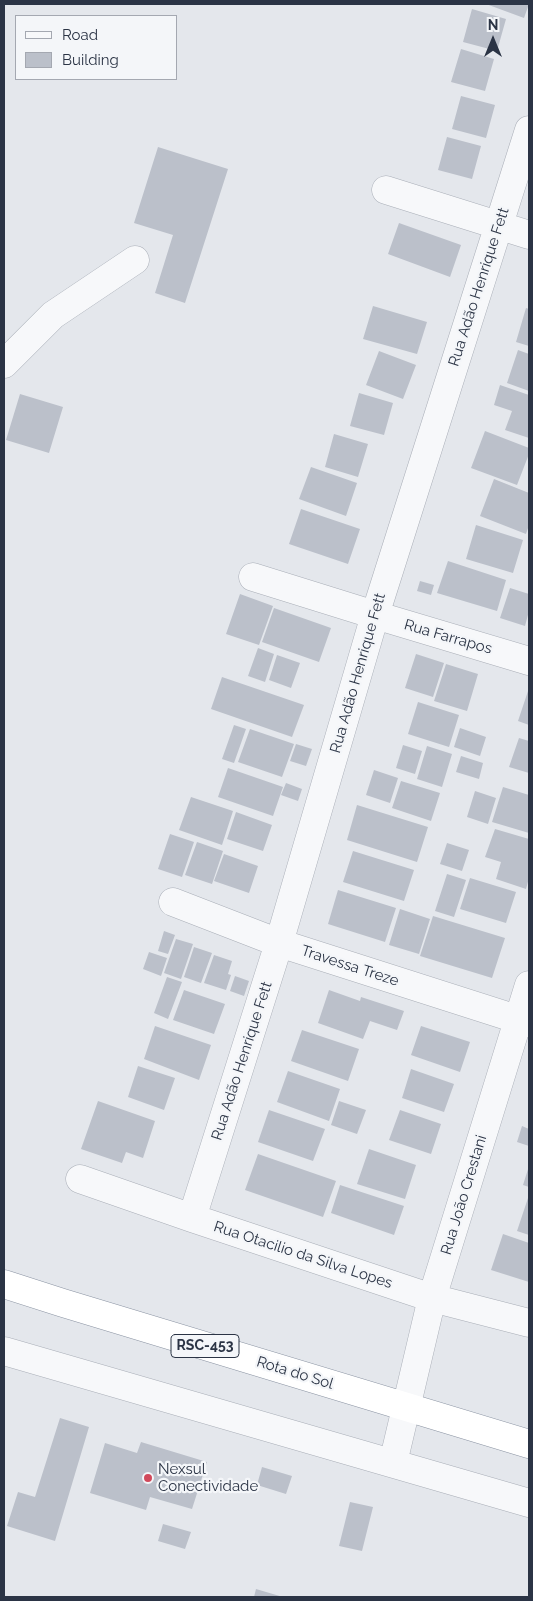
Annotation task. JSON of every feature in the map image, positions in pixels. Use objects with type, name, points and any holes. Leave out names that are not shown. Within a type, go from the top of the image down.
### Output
[{"type":"highway","name":"Rota do Sol","points":[[4,1284],[529,1444]]},
{"type":"street","name":"Rua Adão Henrique Fett","points":[[192,1218],[279,944],[375,615],[529,130]]},
{"type":"street","points":[[386,190],[529,235]]},
{"type":"street","points":[[4,364],[53,316],[135,260]]},
{"type":"street","name":"Rua Farrapos","points":[[253,577],[529,661]]},
{"type":"street","name":"Travessa Treze","points":[[173,902],[279,944],[524,1022]]},
{"type":"street","name":"Rua João Crestani","points":[[392,1463],[432,1298],[524,1022],[529,985]]},
{"type":"street","name":"Rua Otacilio da Silva Lopes","points":[[80,1179],[432,1298],[529,1322]]},
{"type":"street","points":[[4,1351],[529,1503]]},
{"type":"building","points":[[486,4],[529,4],[524,18]]},
{"type":"building","points":[[472,9],[506,19],[497,51],[463,42]]},
{"type":"building","points":[[461,49],[494,59],[485,91],[451,82]]},
{"type":"building","points":[[461,96],[495,105],[486,138],[452,129]]},
{"type":"building","points":[[447,137],[481,146],[472,179],[438,170]]},
{"type":"building","points":[[158,147],[228,169],[185,303],[155,293],[173,235],[134,223]]},
{"type":"building","points":[[399,223],[461,245],[450,277],[388,254]]},
{"type":"building","points":[[373,306],[427,322],[417,354],[363,339]]},
{"type":"building","points":[[526,308],[529,309],[529,346],[516,342]]},
{"type":"building","points":[[518,350],[529,354],[529,391],[507,383]]},
{"type":"building","points":[[379,351],[416,365],[403,399],[366,385]]},
{"type":"building","points":[[500,385],[529,395],[529,438],[505,430],[512,411],[494,405]]},
{"type":"building","points":[[359,393],[393,403],[384,435],[350,426]]},
{"type":"building","points":[[20,394],[63,407],[49,453],[6,440]]},
{"type":"building","points":[[485,431],[529,448],[529,454],[517,485],[471,468]]},
{"type":"building","points":[[334,434],[368,444],[358,477],[325,467]]},
{"type":"building","points":[[311,467],[357,483],[346,516],[299,499]]},
{"type":"building","points":[[494,479],[529,493],[529,525],[526,534],[480,516]]},
{"type":"building","points":[[301,509],[360,529],[348,564],[289,544]]},
{"type":"building","points":[[476,525],[523,540],[513,573],[466,559]]},
{"type":"building","points":[[448,561],[506,580],[497,611],[437,593]]},
{"type":"building","points":[[420,581],[434,585],[431,595],[417,591]]},
{"type":"building","points":[[510,588],[529,594],[529,611],[525,626],[500,618]]},
{"type":"building","points":[[240,594],[273,606],[259,645],[226,634]]},
{"type":"building","points":[[274,608],[331,628],[319,662],[262,642]]},
{"type":"building","points":[[258,648],[274,654],[265,682],[248,676]]},
{"type":"building","points":[[416,654],[444,663],[433,697],[405,688]]},
{"type":"building","points":[[277,655],[300,663],[291,688],[269,680]]},
{"type":"building","points":[[446,664],[478,674],[467,711],[434,701]]},
{"type":"building","points":[[222,677],[304,705],[292,737],[211,709]]},
{"type":"building","points":[[529,688],[529,725],[518,721]]},
{"type":"building","points":[[418,702],[459,715],[449,747],[408,734]]},
{"type":"building","points":[[234,725],[246,729],[234,763],[222,759]]},
{"type":"building","points":[[460,728],[486,737],[480,756],[454,747]]},
{"type":"building","points":[[250,729],[294,744],[282,777],[238,762]]},
{"type":"building","points":[[519,738],[529,741],[529,773],[509,767]]},
{"type":"building","points":[[296,744],[312,749],[306,766],[290,761]]},
{"type":"building","points":[[403,745],[422,751],[415,774],[396,768]]},
{"type":"building","points":[[427,746],[452,754],[442,787],[417,779]]},
{"type":"building","points":[[461,756],[483,763],[479,779],[456,772]]},
{"type":"building","points":[[228,768],[283,787],[273,816],[218,797]]},
{"type":"building","points":[[374,770],[398,778],[390,803],[366,795]]},
{"type":"building","points":[[401,781],[440,793],[431,821],[392,808]]},
{"type":"building","points":[[286,783],[302,789],[298,801],[281,795]]},
{"type":"building","points":[[503,787],[529,795],[529,833],[492,822]]},
{"type":"building","points":[[475,791],[496,798],[488,824],[467,817]]},
{"type":"building","points":[[191,797],[233,811],[222,845],[179,830]]},
{"type":"building","points":[[357,805],[428,827],[417,862],[347,840]]},
{"type":"building","points":[[236,812],[272,825],[263,851],[227,839]]},
{"type":"building","points":[[495,829],[529,839],[529,878],[526,889],[496,879],[501,862],[485,857]]},
{"type":"building","points":[[170,834],[194,842],[182,877],[158,869]]},
{"type":"building","points":[[197,842],[223,851],[212,884],[185,875]]},
{"type":"building","points":[[447,843],[469,850],[462,871],[440,864]]},
{"type":"building","points":[[353,851],[414,870],[404,901],[343,882]]},
{"type":"building","points":[[224,854],[258,866],[249,893],[214,881]]},
{"type":"building","points":[[447,874],[466,880],[454,917],[435,911]]},
{"type":"building","points":[[470,878],[516,892],[506,923],[460,909]]},
{"type":"building","points":[[338,890],[396,908],[385,942],[328,924]]},
{"type":"building","points":[[400,909],[430,919],[419,954],[389,945]]},
{"type":"building","points":[[433,916],[505,938],[492,978],[420,956]]},
{"type":"building","points":[[164,931],[175,935],[168,954],[158,951]]},
{"type":"building","points":[[176,939],[193,944],[181,979],[164,973]]},
{"type":"building","points":[[194,947],[212,953],[201,983],[184,977]]},
{"type":"building","points":[[149,952],[167,958],[161,976],[143,969]]},
{"type":"building","points":[[214,955],[232,961],[228,974],[231,975],[226,990],[204,983]]},
{"type":"building","points":[[235,976],[249,981],[244,996],[230,991]]},
{"type":"building","points":[[167,977],[182,982],[168,1019],[154,1013]]},
{"type":"building","points":[[184,990],[225,1004],[214,1034],[173,1020]]},
{"type":"building","points":[[329,990],[360,1001],[361,997],[404,1011],[397,1030],[370,1021],[363,1039],[318,1023]]},
{"type":"building","points":[[155,1026],[211,1045],[199,1080],[144,1059]]},
{"type":"building","points":[[421,1026],[470,1042],[460,1072],[411,1055]]},
{"type":"building","points":[[302,1030],[359,1049],[348,1081],[291,1061]]},
{"type":"building","points":[[138,1066],[175,1078],[164,1110],[128,1097]]},
{"type":"building","points":[[411,1069],[454,1084],[444,1112],[402,1098]]},
{"type":"building","points":[[288,1071],[340,1089],[329,1121],[277,1102]]},
{"type":"building","points":[[98,1101],[155,1121],[143,1158],[126,1152],[122,1163],[81,1149]]},
{"type":"building","points":[[339,1101],[366,1110],[357,1134],[331,1125]]},
{"type":"building","points":[[269,1110],[325,1129],[313,1161],[258,1142]]},
{"type":"building","points":[[400,1110],[441,1124],[431,1154],[389,1140]]},
{"type":"building","points":[[522,1126],[529,1129],[529,1146],[517,1142]]},
{"type":"building","points":[[369,1149],[416,1165],[405,1199],[357,1184]]},
{"type":"building","points":[[258,1154],[336,1181],[323,1217],[245,1190]]},
{"type":"building","points":[[529,1166],[529,1187],[523,1185]]},
{"type":"building","points":[[340,1185],[404,1206],[394,1235],[331,1213]]},
{"type":"building","points":[[529,1195],[529,1235],[517,1231]]},
{"type":"building","points":[[503,1234],[529,1243],[529,1282],[491,1270]]},
{"type":"building","points":[[60,1418],[89,1427],[55,1541],[7,1526],[18,1492],[35,1497]]},
{"type":"building","name":"Nexsul Conectividade","points":[[141,1442],[207,1462],[192,1509],[150,1497],[146,1510],[90,1493],[105,1443],[137,1453]]},
{"type":"building","points":[[262,1467],[292,1476],[286,1494],[257,1485]]},
{"type":"building","points":[[350,1502],[373,1507],[362,1551],[339,1546]]},
{"type":"building","points":[[163,1524],[191,1532],[185,1549],[158,1541]]},
{"type":"building","points":[[256,1589],[283,1597],[254,1597]]},
{"type":"place","name":"Nexsul Conectividade","points":[[148,1478]]}]
